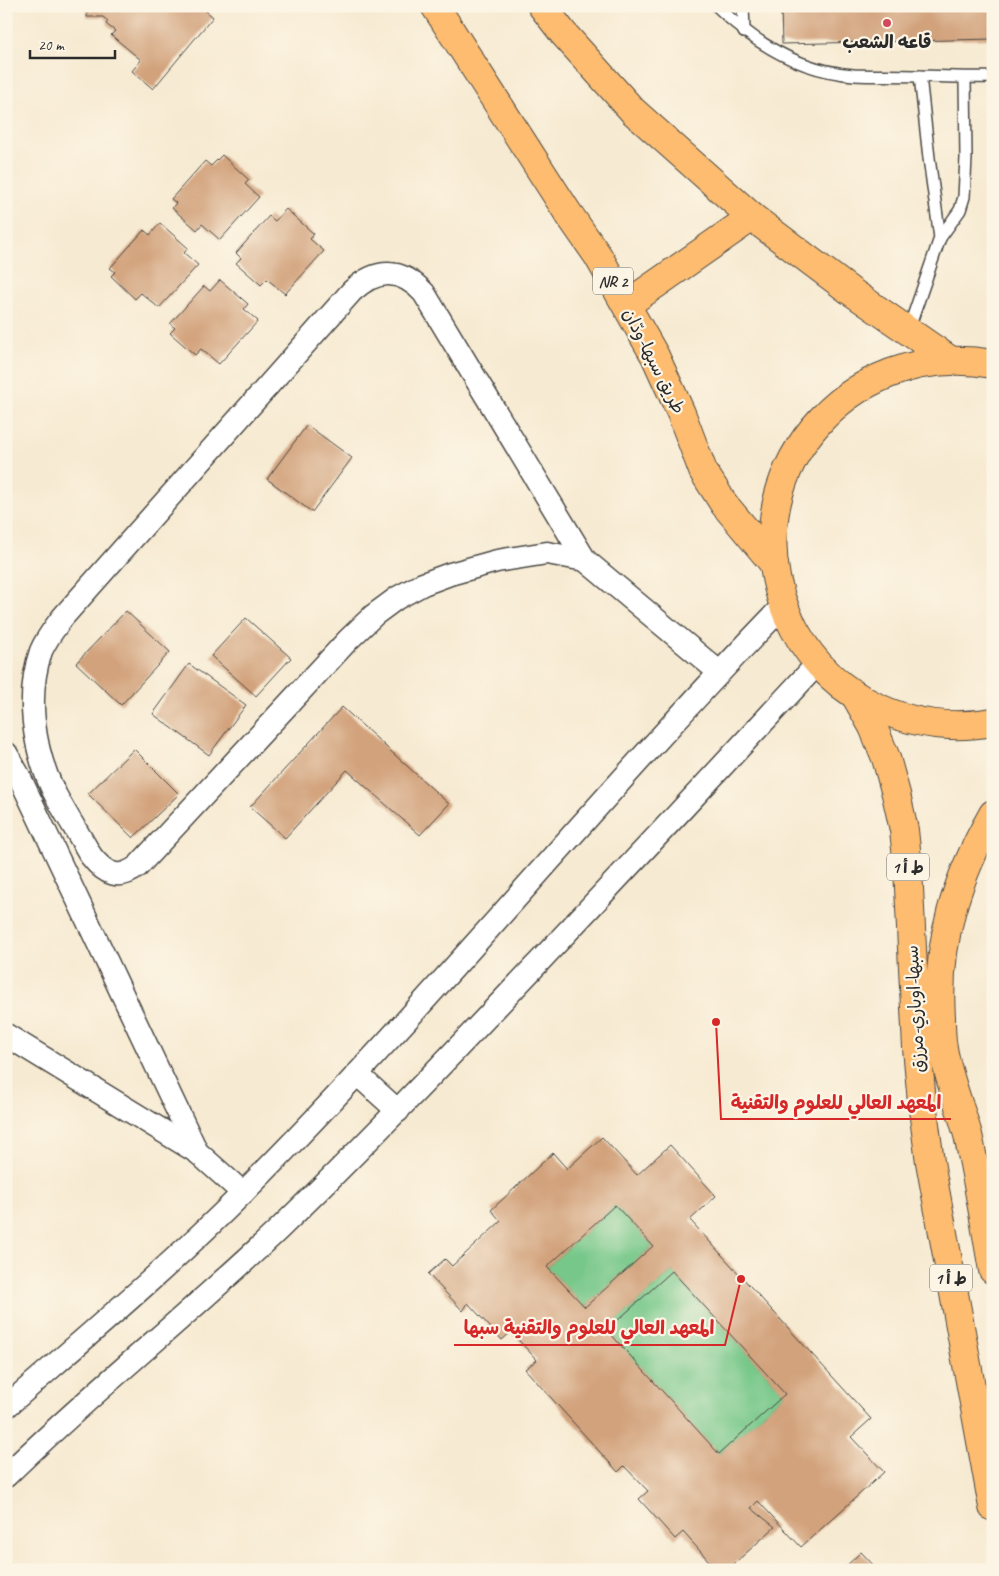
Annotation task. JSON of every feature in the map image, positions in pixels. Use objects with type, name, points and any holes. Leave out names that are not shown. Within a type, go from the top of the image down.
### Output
[{"type":"highway","name":"طريق سبها-ودّان","points":[[435,6],[568,213],[598,256],[655,356],[681,413],[703,471],[730,511],[774,564]]},
{"type":"highway","points":[[542,6],[563,33],[633,111],[752,216],[849,290],[950,360]]},
{"type":"highway","points":[[626,305],[752,216]]},
{"type":"highway","points":[[993,364],[975,360],[950,360],[925,362],[909,366],[877,378],[855,390],[835,405],[817,423],[802,444],[790,466],[781,489],[775,514],[773,539],[777,585],[793,626],[804,645],[818,663],[841,686],[878,708],[902,718],[927,724],[952,726],[993,722]]},
{"type":"highway","name":"سبها-اوباري-مرزق","points":[[855,695],[873,726],[886,758],[896,794],[904,830],[929,1047],[954,1094],[969,1140],[993,1270]]},
{"type":"highway","name":"سبها-اوباري-مرزق","points":[[993,814],[981,835],[958,886],[944,940],[939,996],[929,1047],[922,1102],[930,1162],[993,1507]]},
{"type":"street","points":[[584,560],[547,553],[497,561],[422,584],[397,598],[374,615],[348,640],[132,872],[115,874],[106,872],[99,866],[91,856],[53,790],[42,763],[36,736],[33,707],[35,678],[42,650],[49,635],[352,291],[362,281],[375,275],[389,274],[402,276],[424,292],[584,560],[719,672]]},
{"type":"street","points":[[6,1407],[179,1254],[243,1193],[357,1074],[719,672],[784,605]]},
{"type":"street","points":[[6,1476],[55,1428],[178,1322],[279,1229],[398,1111],[818,663]]},
{"type":"street","points":[[6,753],[19,776],[197,1152]]},
{"type":"street","points":[[6,794],[19,776]]},
{"type":"street","points":[[6,1036],[197,1152],[243,1193]]},
{"type":"street","points":[[357,1074],[398,1111]]},
{"type":"lane","points":[[717,6],[744,32],[763,45],[783,56],[828,71],[853,75],[993,78]]},
{"type":"lane","points":[[743,6],[744,32]]},
{"type":"lane","points":[[920,76],[940,238]]},
{"type":"lane","points":[[908,331],[940,238],[960,210],[964,197],[966,158],[965,78]]},
{"type":"green space","points":[[615,1205],[653,1246],[585,1307],[547,1267]]},
{"type":"green space","points":[[672,1271],[785,1394],[719,1454],[607,1330]]},
{"type":"building","points":[[87,6],[200,6],[213,17],[153,89],[132,71],[141,60],[111,35],[115,31],[106,24],[108,21],[103,17],[87,17]]},
{"type":"building","name":"قاعه الشعب","points":[[781,6],[993,6],[993,39],[782,44]]},
{"type":"building","points":[[222,155],[249,180],[245,184],[259,197],[220,240],[202,224],[197,230],[172,208],[176,203],[171,199],[205,161],[211,166]]},
{"type":"building","points":[[286,209],[314,234],[310,239],[324,251],[285,294],[267,279],[261,285],[236,263],[241,258],[236,253],[269,216],[275,221]]},
{"type":"building","points":[[160,223],[188,248],[184,253],[198,265],[159,308],[141,293],[135,299],[111,276],[115,272],[110,268],[144,230],[150,235]]},
{"type":"building","points":[[220,280],[248,304],[244,309],[258,321],[219,364],[201,349],[195,355],[170,333],[175,328],[170,324],[204,286],[210,291]]},
{"type":"building","points":[[307,425],[352,458],[312,512],[267,479]]},
{"type":"building","points":[[126,611],[170,652],[121,705],[76,663]]},
{"type":"building","points":[[246,618],[291,658],[256,696],[211,656]]},
{"type":"building","points":[[189,664],[246,705],[209,755],[153,714]]},
{"type":"building","points":[[342,707],[449,804],[420,835],[347,770],[285,838],[250,807]]},
{"type":"building","points":[[134,749],[179,794],[133,838],[88,794]]},
{"type":"building","points":[[602,1137],[637,1175],[670,1145],[716,1196],[690,1220],[871,1419],[851,1437],[884,1472],[801,1547],[758,1501],[751,1508],[775,1527],[727,1570],[717,1570],[683,1532],[675,1539],[639,1499],[648,1491],[624,1466],[618,1472],[525,1369],[537,1360],[511,1332],[502,1340],[468,1303],[463,1311],[428,1274],[445,1259],[452,1266],[501,1221],[491,1210],[553,1153],[567,1169]],"holes":[[[615,1205],[653,1246],[585,1307],[547,1267]],[[672,1271],[785,1394],[719,1454],[607,1330]]]},
{"type":"building","points":[[861,1552],[878,1570],[842,1570]]},
{"type":"place","name":"قاعه الشعب","points":[[887,23]]},
{"type":"place","name":"المعهد العالي للعلوم والتقنية","points":[[716,1022]]},
{"type":"place","name":"المعهد العالي للعلوم والتقنية سبها","points":[[741,1279]]}]
